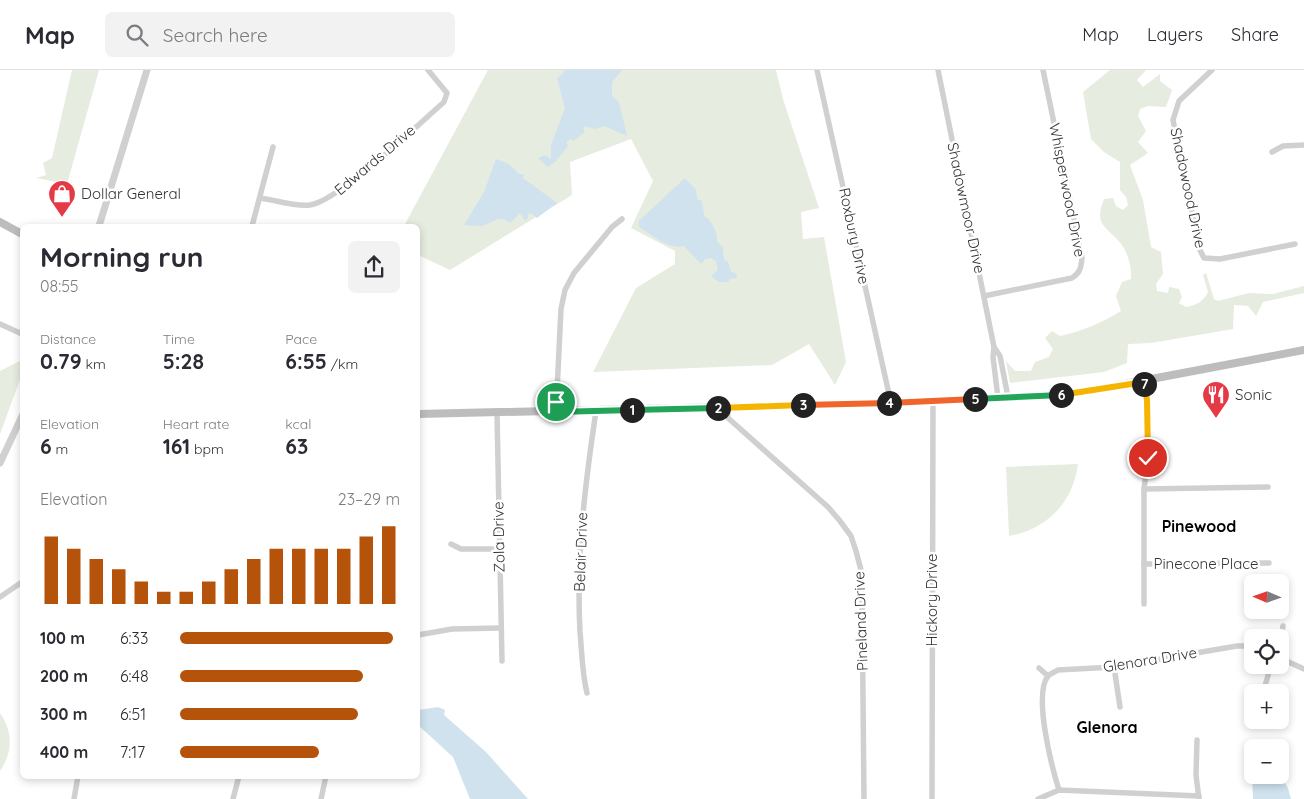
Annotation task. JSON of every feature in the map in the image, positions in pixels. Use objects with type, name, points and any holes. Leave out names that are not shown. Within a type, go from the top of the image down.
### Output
[{"type":"main road","points":[[0,222],[20,233]]},
{"type":"main road","points":[[420,414],[891,403],[1072,394],[1144,382],[1304,350]]},
{"type":"street","points":[[101,224],[147,70]]},
{"type":"street","name":"Edwards Drive","points":[[260,198],[310,205],[320,202],[340,191],[444,102],[447,93],[445,88],[428,70]]},
{"type":"street","name":"Roxbury Drive","points":[[817,70],[891,403]]},
{"type":"street","name":"Shadowmoor Drive","points":[[938,70],[994,347],[998,398]]},
{"type":"street","name":"Whisperwood Drive","points":[[984,296],[1072,278],[1078,274],[1081,267],[1082,258],[1043,70]]},
{"type":"street","name":"Shadowood Drive","points":[[1207,71],[1179,101],[1173,120],[1204,258],[1220,259],[1295,244]]},
{"type":"street","points":[[1272,152],[1283,146],[1304,145]]},
{"type":"street","points":[[253,224],[274,147]]},
{"type":"street","points":[[556,412],[561,309],[565,290],[574,273],[612,227],[622,219]]},
{"type":"street","points":[[0,324],[20,333]]},
{"type":"street","name":"Shadowmoor Drive","points":[[994,347],[1000,356],[1008,398]]},
{"type":"street","points":[[995,372],[1003,371]]},
{"type":"street","points":[[1144,382],[1147,400],[1148,458],[1144,489],[1144,604]]},
{"type":"street","name":"Hickory Drive","points":[[932,799],[933,401]]},
{"type":"street","name":"Pineland Drive","points":[[727,408],[728,418],[828,507],[851,536],[861,570],[864,799]]},
{"type":"street","name":"Belair Drive","points":[[587,693],[583,680],[580,627],[579,547],[596,411]]},
{"type":"street","name":"Zola Drive","points":[[496,413],[502,661]]},
{"type":"street","points":[[0,463],[20,420]]},
{"type":"street","points":[[1144,489],[1268,487]]},
{"type":"street","points":[[451,544],[461,549],[499,549]]},
{"type":"street","name":"Pinecone Place","points":[[1144,564],[1269,563]]},
{"type":"street","points":[[0,597],[20,583]]},
{"type":"street","points":[[420,635],[452,629],[501,628]]},
{"type":"street","name":"Glenora Drive","points":[[1048,676],[1058,670],[1114,667],[1229,647],[1244,646]]},
{"type":"street","points":[[1289,662],[1304,668]]},
{"type":"street","points":[[1114,667],[1120,707]]},
{"type":"street","points":[[1039,668],[1048,676],[1044,688],[1045,732],[1059,790]]},
{"type":"street","points":[[1038,799],[1059,790],[1199,798],[1196,775],[1197,740]]},
{"type":"street","points":[[74,799],[77,779]]},
{"type":"street","points":[[233,799],[238,779]]},
{"type":"street","points":[[321,799],[325,779]]},
{"type":"shaded area","points":[[72,70],[99,70],[67,184],[36,178],[46,175],[43,163],[52,158]]},
{"type":"shaded area","points":[[488,70],[776,70],[783,99],[819,208],[801,212],[803,239],[824,237],[846,362],[835,385],[809,344],[772,365],[593,372],[636,288],[675,264],[675,251],[631,228],[653,181],[631,139],[570,162],[572,195],[450,270],[420,256],[420,224],[405,224]]},
{"type":"shaded area","points":[[1110,70],[1146,70],[1137,80],[1143,87],[1160,74],[1160,81],[1172,90],[1166,107],[1148,106],[1140,109],[1138,116],[1146,131],[1138,142],[1148,153],[1130,165],[1143,200],[1151,247],[1161,252],[1163,274],[1156,284],[1157,291],[1168,293],[1169,287],[1179,289],[1182,297],[1179,303],[1186,307],[1193,305],[1202,301],[1208,292],[1203,275],[1206,273],[1214,299],[1218,301],[1249,293],[1273,294],[1304,286],[1304,293],[1263,302],[1256,316],[1248,306],[1234,305],[1233,329],[1151,343],[1128,344],[1127,363],[1104,372],[1010,383],[1006,361],[1015,371],[1031,371],[1035,362],[1049,357],[1053,349],[1045,338],[1052,331],[1060,336],[1076,332],[1099,323],[1121,311],[1116,296],[1122,282],[1131,279],[1130,263],[1121,243],[1104,226],[1100,213],[1104,199],[1113,198],[1116,206],[1123,210],[1128,205],[1126,197],[1120,190],[1120,162],[1104,152],[1091,139],[1083,92]]},
{"type":"shaded area","points":[[20,361],[20,379],[0,434],[0,371]]},
{"type":"shaded area","points":[[1078,464],[1071,490],[1056,512],[1036,527],[1009,536],[1006,467]]},
{"type":"shaded area","points":[[0,713],[7,727],[10,742],[7,757],[0,771]]},
{"type":"water","points":[[564,70],[622,70],[612,82],[612,96],[619,102],[627,136],[604,126],[595,129],[585,126],[583,129],[585,132],[573,141],[571,139],[566,142],[568,146],[556,161],[548,167],[538,158],[545,155],[551,159],[551,145],[565,108],[557,78],[565,72]]},
{"type":"water","points":[[496,159],[509,164],[519,174],[524,174],[523,178],[557,203],[537,218],[531,213],[525,221],[520,213],[510,223],[499,219],[481,226],[464,225],[484,192]]},
{"type":"water","points":[[685,178],[696,190],[697,199],[702,201],[704,216],[714,227],[717,242],[723,247],[724,260],[728,262],[731,272],[737,274],[736,278],[730,279],[728,282],[719,282],[711,276],[718,270],[716,261],[711,258],[705,259],[701,264],[684,246],[678,247],[666,244],[639,227],[639,221]]},
{"type":"water","points":[[438,707],[445,710],[444,715],[486,752],[528,799],[470,799],[453,757],[420,727],[420,710]]},
{"type":"water","points":[[1252,784],[1286,784],[1291,799],[1253,799]]},
{"type":"place","name":"Dollar General","points":[[62,218]]},
{"type":"place","name":"Sonic","points":[[1216,419]]},
{"type":"district","name":"Pinewood","points":[[1199,526]]},
{"type":"district","name":"Glenora","points":[[1107,727]]},
{"type":"route","points":[[556,402],[556,412],[891,403],[1072,394],[1144,382],[1147,400],[1148,458]]}]
